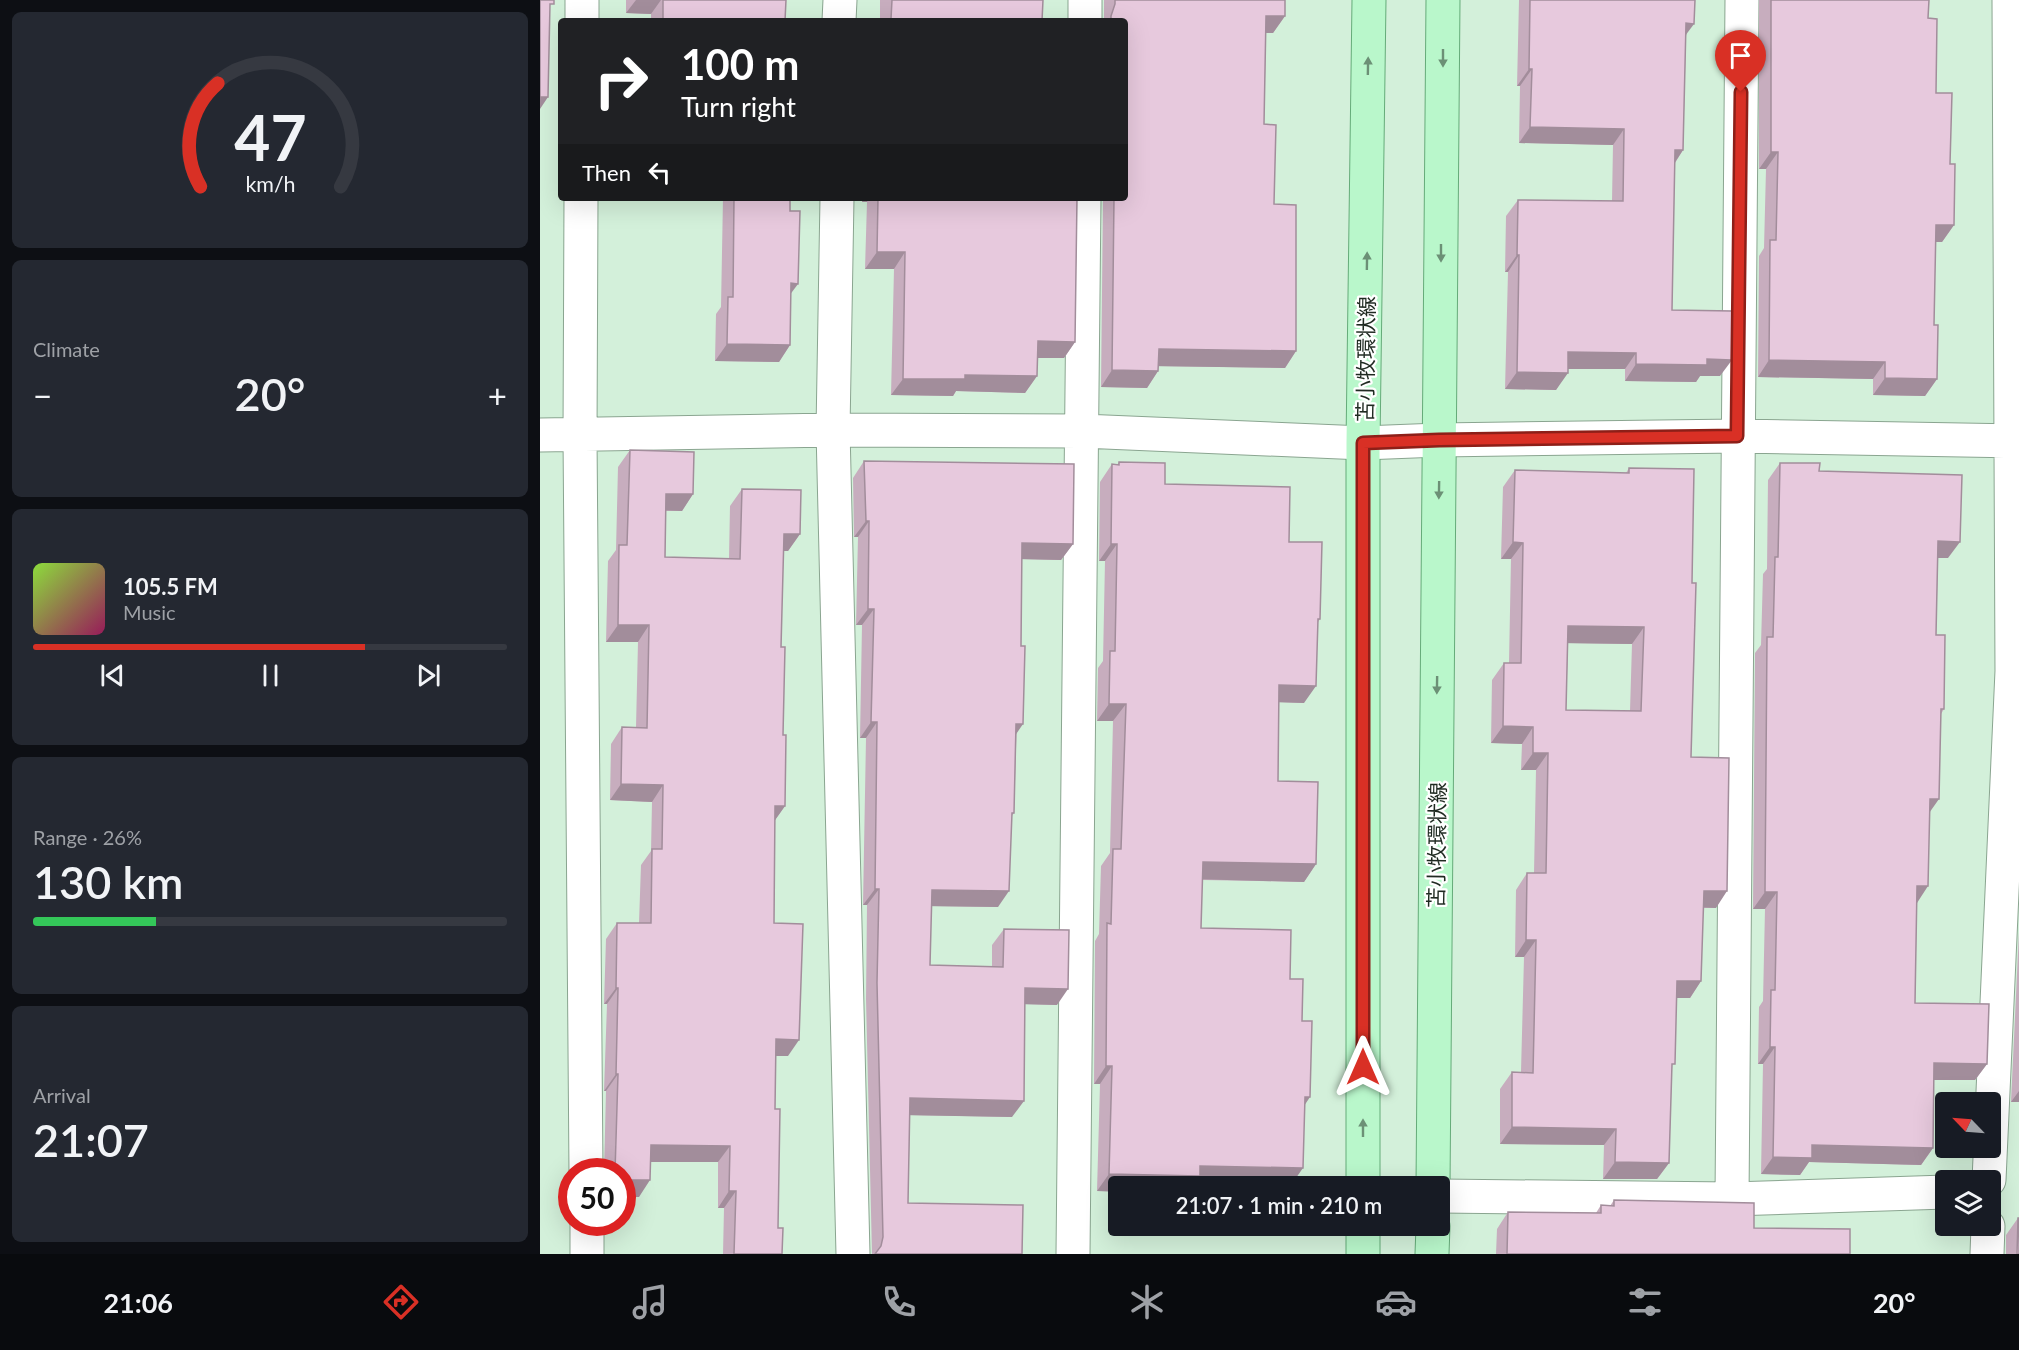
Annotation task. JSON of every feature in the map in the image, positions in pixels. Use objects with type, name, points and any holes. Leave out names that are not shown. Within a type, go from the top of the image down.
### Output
[{"type":"main road","name":"苫小牧環状線","points":[[1363,1176],[1363,443],[1369,0]]},
{"type":"main road","name":"苫小牧環状線","points":[[1433,1176],[1443,0]]},
{"type":"main road","points":[[1363,1236],[1363,1254]]},
{"type":"main road","points":[[1432,1236],[1432,1254]]},
{"type":"street","points":[[582,0],[582,18]]},
{"type":"street","points":[[839,18],[840,0]]},
{"type":"street","points":[[1085,0],[1085,18]]},
{"type":"street","points":[[1732,1199],[1742,0]]},
{"type":"street","points":[[1990,1170],[2016,674],[2009,0]]},
{"type":"street","points":[[581,201],[580,436],[586,1158]]},
{"type":"street","points":[[837,201],[833,430],[853,1254]]},
{"type":"street","points":[[1073,1254],[1084,201]]},
{"type":"street","points":[[540,435],[833,430],[1082,431],[1363,443],[1737,436],[2015,441]]},
{"type":"street","points":[[1450,1196],[1732,1199],[1935,1192]]},
{"type":"street","points":[[587,1236],[587,1254]]},
{"type":"street","points":[[1987,1254],[1988,1236]]},
{"type":"building","points":[[540,0],[554,0],[554,4],[550,4],[548,97],[540,97]]},
{"type":"building","points":[[663,0],[786,0],[785,18],[663,18]]},
{"type":"building","points":[[892,0],[1043,0],[1042,18],[891,18]]},
{"type":"building","points":[[1115,0],[1285,0],[1285,16],[1266,16],[1264,124],[1276,125],[1274,204],[1296,205],[1296,351],[1159,349],[1158,371],[1112,370],[1114,201],[1128,201],[1128,18],[1111,18]]},
{"type":"building","points":[[1530,0],[1695,0],[1694,24],[1686,23],[1683,150],[1675,150],[1672,310],[1732,311],[1732,360],[1707,359],[1707,365],[1636,364],[1636,353],[1568,352],[1568,373],[1517,372],[1518,200],[1623,201],[1624,129],[1530,127],[1532,69],[1529,69]]},
{"type":"building","points":[[1771,0],[1929,0],[1928,18],[1937,19],[1936,93],[1952,93],[1950,164],[1955,164],[1954,225],[1936,225],[1934,325],[1938,325],[1937,379],[1885,378],[1885,362],[1769,360],[1770,240],[1776,240],[1778,152],[1771,152]]},
{"type":"building","points":[[734,201],[790,201],[790,211],[800,211],[798,284],[791,283],[790,345],[727,344],[728,297],[733,297]]},
{"type":"building","points":[[878,201],[1077,201],[1075,342],[1038,341],[1037,376],[965,375],[965,379],[903,379],[905,252],[877,252]]},
{"type":"building","points":[[630,450],[694,452],[693,494],[666,494],[665,557],[740,559],[742,489],[801,490],[800,534],[784,534],[781,647],[785,647],[783,735],[786,735],[785,806],[775,806],[774,923],[803,924],[799,1040],[776,1039],[775,1109],[780,1109],[778,1228],[783,1228],[782,1254],[734,1254],[736,1191],[729,1191],[730,1146],[651,1145],[650,1180],[636,1180],[636,1158],[615,1158],[618,1074],[616,1074],[617,923],[651,923],[652,849],[662,849],[663,785],[621,784],[622,727],[647,728],[649,625],[618,625],[619,545],[627,545]]},
{"type":"building","points":[[864,461],[1074,464],[1073,544],[1022,543],[1021,646],[1025,646],[1023,724],[1016,724],[1009,891],[932,890],[930,965],[1003,967],[1004,929],[1069,930],[1068,989],[1025,988],[1024,1101],[910,1098],[908,1203],[1023,1205],[1022,1254],[875,1254],[881,1246],[883,1237],[877,983],[879,889],[875,889],[877,722],[871,722],[874,609],[868,609],[869,521],[866,521]]},
{"type":"building","points":[[1119,462],[1165,463],[1165,484],[1290,487],[1289,542],[1322,542],[1316,686],[1279,685],[1278,781],[1318,782],[1316,864],[1203,862],[1201,928],[1291,930],[1290,979],[1303,979],[1302,1021],[1312,1021],[1310,1097],[1305,1097],[1303,1168],[1200,1166],[1200,1176],[1109,1174],[1112,1066],[1106,1066],[1107,923],[1111,924],[1113,849],[1121,849],[1126,704],[1109,704],[1110,651],[1115,651],[1117,544],[1111,544],[1112,464],[1119,465]]},
{"type":"building","points":[[1780,463],[1820,463],[1819,471],[1962,475],[1960,542],[1938,541],[1936,635],[1945,635],[1944,709],[1941,709],[1939,799],[1930,799],[1928,886],[1917,886],[1915,1003],[1989,1004],[1987,1064],[1934,1063],[1933,1148],[1812,1145],[1812,1158],[1773,1157],[1775,1047],[1770,1047],[1771,990],[1775,990],[1777,892],[1765,892],[1767,637],[1773,637]]},
{"type":"building","points":[[1629,468],[1694,469],[1692,583],[1696,583],[1691,757],[1729,758],[1727,891],[1704,891],[1701,981],[1677,981],[1669,1163],[1615,1162],[1616,1129],[1512,1127],[1512,1072],[1533,1073],[1536,940],[1526,940],[1527,873],[1546,873],[1548,753],[1533,753],[1533,727],[1503,726],[1504,663],[1521,663],[1523,543],[1513,542],[1515,470],[1629,473]],"holes":[[[1568,626],[1644,627],[1641,711],[1566,710]]]},
{"type":"building","points":[[1614,1200],[1754,1203],[1754,1228],[1850,1229],[1850,1254],[1507,1254],[1508,1212],[1601,1213],[1601,1205],[1614,1206]]},
{"type":"building","points":[[2018,1218],[2019,1254],[2017,1254]]},
{"type":"route","points":[[1363,1067],[1363,443],[1737,436],[1741,92]]}]
